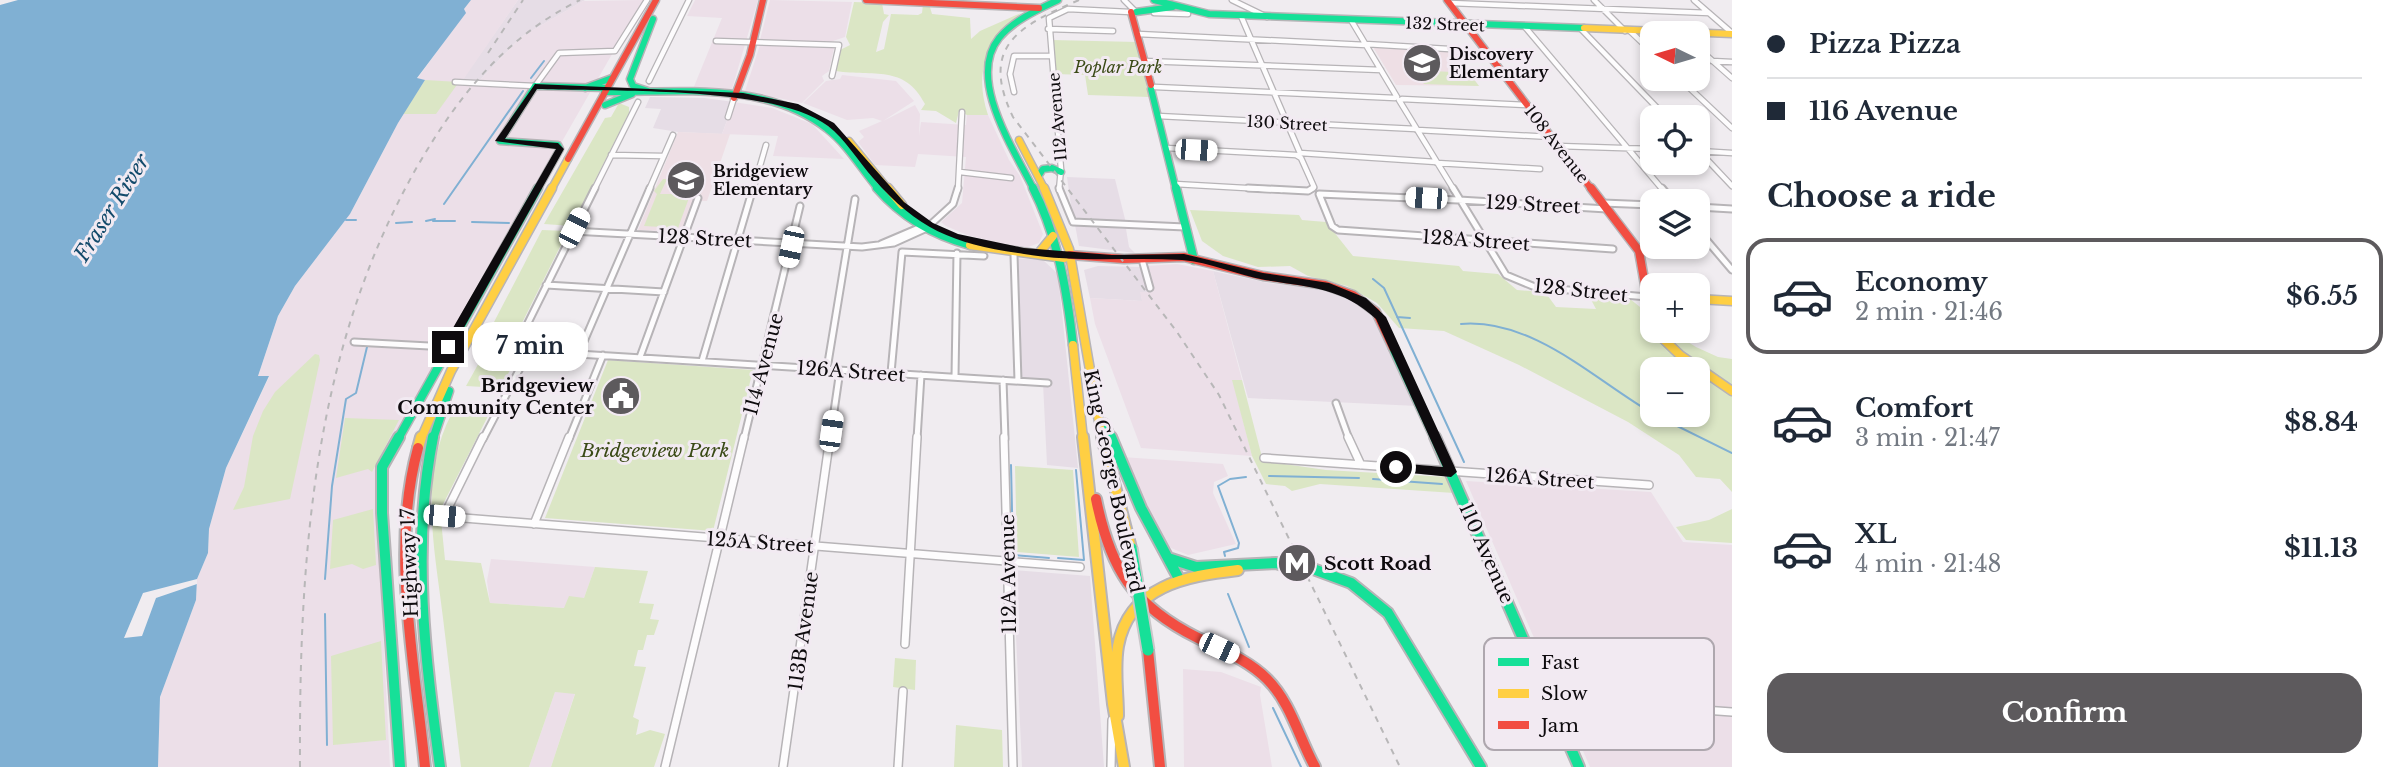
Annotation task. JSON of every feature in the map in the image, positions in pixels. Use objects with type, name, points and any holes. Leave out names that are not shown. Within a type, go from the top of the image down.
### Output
[{"type":"main road","name":"Highway 17","points":[[425,767],[404,551],[408,484],[424,427],[438,395],[608,91],[653,19],[659,0]]},
{"type":"main road","name":"Highway 17","points":[[608,91],[612,77],[659,0]]},
{"type":"main road","points":[[735,96],[753,42],[763,0]]},
{"type":"main road","name":"132 Street","points":[[866,0],[1050,5]]},
{"type":"main road","name":"King George Boulevard","points":[[1066,0],[1026,15],[1010,27],[995,45],[988,60],[986,84],[990,100],[1034,186],[1059,260],[1080,402],[1113,704],[1124,767]]},
{"type":"main road","points":[[1154,0],[1175,7]]},
{"type":"main road","name":"108 Avenue","points":[[1448,2],[1639,251],[1644,273]]},
{"type":"main road","name":"King George Boulevard","points":[[1050,5],[1009,34],[996,53],[992,69],[996,100],[1039,175],[1071,257],[1092,394],[1131,548],[1148,650],[1160,767]]},
{"type":"main road","points":[[1016,6],[1026,15]]},
{"type":"main road","name":"132 Street","points":[[1132,11],[1175,7],[1199,13],[1241,16],[1640,31]]},
{"type":"main road","points":[[1132,11],[1194,260]]},
{"type":"main road","points":[[653,19],[630,79],[634,86],[735,96],[781,106],[819,123],[843,145],[889,201],[925,227],[964,245],[1014,255],[1039,255]]},
{"type":"main road","name":"132 Street","points":[[1710,33],[1732,33]]},
{"type":"main road","points":[[584,89],[600,85],[612,77]]},
{"type":"main road","points":[[400,767],[381,475],[386,455],[561,147],[500,141],[535,86],[608,91],[635,98]]},
{"type":"main road","points":[[608,91],[648,86]]},
{"type":"main road","points":[[584,89],[595,94],[601,104],[635,98],[735,96]]},
{"type":"main road","points":[[579,151],[608,91]]},
{"type":"main road","name":"Highway 17","points":[[440,767],[419,564],[418,510],[423,465],[435,424],[453,384],[579,151],[601,104]]},
{"type":"main road","points":[[1039,175],[1043,169],[1052,168],[1061,172]]},
{"type":"main road","points":[[925,227],[986,245],[1059,260],[1071,257],[1194,260]]},
{"type":"main road","points":[[1039,255],[1053,236]]},
{"type":"main road","points":[[1071,257],[1143,263],[1194,260]]},
{"type":"main road","name":"110 Avenue","points":[[1194,260],[1345,291],[1370,306],[1381,317],[1525,638]]},
{"type":"main road","points":[[1710,300],[1732,301]]},
{"type":"main road","points":[[1667,343],[1679,355],[1732,391]]},
{"type":"main road","points":[[1092,394],[1135,497],[1178,577]]},
{"type":"main road","points":[[1080,402],[1104,545],[1125,584],[1139,600],[1179,629],[1235,655],[1267,679],[1280,694],[1315,767]]},
{"type":"main road","points":[[1118,732],[1118,647],[1126,618],[1139,600],[1159,585],[1178,577],[1289,566],[1276,563],[1196,567],[1168,558]]},
{"type":"main road","points":[[1305,566],[1347,580],[1388,613],[1481,767]]},
{"type":"main road","name":"110 Avenue","points":[[1572,750],[1579,767]]},
{"type":"street","points":[[456,82],[535,86],[559,53],[617,50],[647,0]]},
{"type":"street","points":[[648,86],[689,0]]},
{"type":"street","points":[[1125,0],[1132,11]]},
{"type":"street","points":[[1232,0],[1267,17]]},
{"type":"street","points":[[1594,0],[1640,42]]},
{"type":"street","points":[[1694,0],[1732,33]]},
{"type":"street","points":[[1448,2],[1709,13]]},
{"type":"street","points":[[1050,5],[1048,29],[1113,31]]},
{"type":"street","name":"132 Street","points":[[1050,5],[1072,9],[1132,11]]},
{"type":"street","name":"132 Street","points":[[1157,9],[1188,14]]},
{"type":"street","points":[[1175,184],[1308,191],[1314,187],[1297,154],[1241,16]]},
{"type":"street","points":[[1352,20],[1483,240]]},
{"type":"street","points":[[1525,27],[1663,189]]},
{"type":"street","name":"112 Avenue","points":[[1048,29],[1061,172],[1059,189],[1073,222],[1185,227]]},
{"type":"street","points":[[1581,29],[1654,105]]},
{"type":"street","points":[[1138,34],[1449,49]]},
{"type":"street","points":[[716,41],[839,44],[832,76]]},
{"type":"street","points":[[1014,92],[1010,74],[1015,55],[1051,56]]},
{"type":"street","points":[[1144,61],[1381,71]]},
{"type":"street","points":[[1712,61],[1732,62]]},
{"type":"street","points":[[1712,61],[1732,78]]},
{"type":"street","points":[[1152,87],[1527,105]]},
{"type":"street","points":[[1693,91],[1732,128]]},
{"type":"street","points":[[727,117],[735,96]]},
{"type":"street","points":[[510,349],[546,285],[611,155],[635,98]]},
{"type":"street","points":[[925,227],[956,200],[960,172],[962,111]]},
{"type":"street","name":"130 Street","points":[[1158,116],[1551,137]]},
{"type":"street","points":[[579,353],[673,135]]},
{"type":"street","points":[[702,361],[766,145]]},
{"type":"street","points":[[1558,146],[1640,149]]},
{"type":"street","points":[[1166,148],[1540,169]]},
{"type":"street","points":[[1710,152],[1732,153]]},
{"type":"street","points":[[611,155],[663,156]]},
{"type":"street","points":[[1710,163],[1732,186]]},
{"type":"street","points":[[960,172],[1012,178]]},
{"type":"street","name":"129 Street","points":[[1338,230],[1332,226],[1319,195],[1321,192],[1459,200],[1640,205]]},
{"type":"street","points":[[640,357],[698,198]]},
{"type":"street","points":[[827,369],[855,199]]},
{"type":"street","name":"114 Avenue","points":[[665,767],[800,206]]},
{"type":"street","points":[[1710,208],[1732,209]]},
{"type":"street","name":"128 Street","points":[[572,231],[847,246],[901,241],[925,227]]},
{"type":"street","name":"128A Street","points":[[1338,230],[1614,249]]},
{"type":"street","name":"128 Street","points":[[1483,240],[1499,266],[1512,279],[1535,287],[1640,296]]},
{"type":"street","points":[[1710,244],[1732,270]]},
{"type":"street","points":[[891,373],[902,252],[907,250],[984,256]]},
{"type":"street","points":[[955,377],[957,253]]},
{"type":"street","points":[[1014,255],[1018,381]]},
{"type":"street","points":[[1143,263],[1150,288]]},
{"type":"street","points":[[546,285],[664,292]]},
{"type":"street","points":[[355,342],[448,347]]},
{"type":"street","name":"126A Street","points":[[442,516],[527,352],[1048,383]]},
{"type":"street","points":[[534,524],[603,355]]},
{"type":"street","name":"113B Avenue","points":[[783,767],[840,370]]},
{"type":"street","points":[[905,644],[921,375]]},
{"type":"street","name":"112A Avenue","points":[[1003,380],[1013,767]]},
{"type":"street","points":[[1336,403],[1354,457],[1361,465]]},
{"type":"street","name":"126A Street","points":[[1264,458],[1649,485]]},
{"type":"street","name":"125A Street","points":[[442,516],[1080,567]]},
{"type":"street","points":[[898,767],[903,691]]},
{"type":"street","points":[[1111,767],[1113,704]]},
{"type":"street","points":[[1714,711],[1732,712]]},
{"type":"shaded area","points":[[471,0],[518,0],[463,80],[479,81],[521,37],[583,1],[643,0],[375,468],[390,767],[158,767],[160,697],[196,600],[197,579],[208,553],[209,529],[226,468],[269,377],[258,376],[278,316],[295,286],[350,214],[398,123],[425,81],[417,79],[465,13],[464,9]]},
{"type":"shaded area","points":[[518,0],[585,0],[521,37],[479,81],[462,80]]},
{"type":"shaded area","points":[[695,0],[758,0],[732,89],[729,91],[693,89],[722,18],[687,16]]},
{"type":"shaded area","points":[[770,0],[852,2],[845,37],[827,43],[760,40]]},
{"type":"shaded area","points":[[760,45],[834,48],[829,71],[822,76],[824,81],[802,103],[745,91]]},
{"type":"shaded area","name":"Discovery Elementary","points":[[1373,47],[1455,52],[1479,86],[1396,85]]},
{"type":"shaded area","points":[[842,75],[896,81],[914,101],[883,121],[915,105],[920,114],[919,136],[921,122],[966,125],[967,115],[988,115],[1009,160],[1020,176],[1043,234],[1039,243],[1028,247],[1011,246],[967,235],[941,222],[962,203],[966,157],[918,154],[915,167],[875,165],[858,142],[864,137],[859,131],[882,121],[873,118],[847,120],[803,103],[826,81],[840,79]]},
{"type":"shaded area","points":[[650,97],[704,98],[734,102],[722,134],[678,132],[653,128],[661,109],[645,108]]},
{"type":"shaded area","points":[[734,102],[772,108],[812,124],[844,159],[773,156],[778,136],[722,134]]},
{"type":"shaded area","name":"Bridgeview Elementary","points":[[678,132],[730,134],[707,201],[694,201],[683,232],[638,230]]},
{"type":"shaded area","points":[[1067,177],[1115,179],[1126,223],[1073,220]]},
{"type":"shaded area","points":[[1075,225],[1126,229],[1129,247],[1135,253],[1079,246]]},
{"type":"shaded area","points":[[1014,258],[1043,260],[1058,274],[1078,468],[1047,465],[1043,383],[1019,381]]},
{"type":"shaded area","points":[[1177,264],[1213,271],[1242,380],[1233,381],[1252,456],[1141,448],[1095,324],[1090,298],[1142,301],[1140,292],[1153,292],[1147,266]]},
{"type":"shaded area","points":[[1098,266],[1141,267],[1149,292],[1141,292],[1142,301],[1090,298],[1084,270]]},
{"type":"shaded area","points":[[1213,271],[1268,283],[1331,290],[1357,301],[1380,322],[1417,406],[1248,398]]},
{"type":"shaded area","points":[[1122,457],[1223,464],[1228,476],[1214,482],[1213,493],[1236,544],[1188,555],[1171,548],[1164,542]]},
{"type":"shaded area","points":[[1466,481],[1651,492],[1683,542],[1732,545],[1732,767],[1590,767],[1583,750],[1714,750],[1714,638],[1534,638]]},
{"type":"shaded area","points":[[491,559],[595,567],[584,598],[565,608],[490,603],[487,581]]},
{"type":"shaded area","points":[[1013,570],[1090,576],[1104,767],[1022,767]]},
{"type":"shaded area","points":[[1183,669],[1221,672],[1261,687],[1272,767],[1184,767]]},
{"type":"shaded area","points":[[555,692],[575,693],[551,767],[529,767]]},
{"type":"green space","points":[[854,2],[882,3],[884,14],[889,15],[883,22],[876,52],[884,49],[891,14],[918,15],[922,13],[923,4],[929,4],[932,14],[970,18],[971,39],[980,31],[1021,13],[1009,24],[987,58],[982,84],[988,115],[967,115],[959,111],[956,123],[936,111],[921,110],[925,104],[917,91],[898,78],[836,71],[840,50],[850,45],[846,37]]},
{"type":"green space","name":"Poplar Park","points":[[1052,40],[1137,42],[1149,97],[1088,95],[1085,75],[1055,74]]},
{"type":"green space","points":[[1415,70],[1469,73],[1479,86],[1424,84]]},
{"type":"green space","points":[[425,80],[459,82],[436,114],[403,114]]},
{"type":"green space","points":[[619,103],[629,107],[629,113],[572,226],[544,224],[605,118],[611,117]]},
{"type":"green space","points":[[663,179],[667,179],[660,194],[678,194],[681,188],[689,189],[687,195],[690,195],[678,228],[644,226],[657,194],[654,191]]},
{"type":"green space","points":[[1190,210],[1299,215],[1302,220],[1326,222],[1353,256],[1459,266],[1463,271],[1498,274],[1517,290],[1545,292],[1556,307],[1596,309],[1588,294],[1630,299],[1640,307],[1640,343],[1663,343],[1679,357],[1640,357],[1640,427],[1710,427],[1710,380],[1732,395],[1732,492],[1720,479],[1696,477],[1679,455],[1628,422],[1519,365],[1444,331],[1399,328],[1377,303],[1347,286],[1308,276],[1290,266],[1258,267],[1223,256],[1202,241]]},
{"type":"green space","points":[[542,230],[568,231],[512,343],[506,346],[482,345]]},
{"type":"green space","points":[[1671,343],[1690,343],[1718,357],[1732,359],[1732,386],[1710,372],[1710,357],[1688,357]]},
{"type":"green space","points":[[485,352],[518,354],[501,388],[466,386]]},
{"type":"green space","points":[[315,354],[319,355],[320,360],[290,499],[233,510],[244,487],[253,436],[263,411],[275,392]]},
{"type":"green space","name":"Bridgeview Park","points":[[608,360],[753,370],[713,531],[545,518]]},
{"type":"green space","points":[[1232,380],[1242,380],[1263,461],[1326,470],[1447,477],[1454,493],[1320,484],[1292,491],[1285,486],[1266,484],[1252,456]]},
{"type":"green space","points":[[452,413],[488,416],[436,518],[441,520],[445,560],[481,563],[490,603],[564,608],[569,596],[584,598],[595,567],[648,571],[639,603],[654,604],[650,619],[659,620],[654,635],[647,635],[643,650],[638,650],[634,666],[646,667],[633,717],[639,720],[636,735],[650,730],[665,734],[654,767],[551,767],[575,694],[555,692],[529,767],[461,767],[432,514],[435,462]]},
{"type":"green space","points":[[345,418],[399,420],[372,472],[368,469],[336,478]]},
{"type":"green space","points":[[1015,466],[1073,470],[1079,557],[1017,552]]},
{"type":"green space","points":[[373,509],[376,565],[363,569],[352,564],[330,569],[333,520]]},
{"type":"green space","points":[[1732,509],[1732,543],[1686,540],[1676,527],[1709,520]]},
{"type":"green space","points":[[381,641],[386,740],[333,745],[331,656]]},
{"type":"green space","points":[[895,658],[916,660],[915,690],[893,687]]},
{"type":"green space","points":[[956,725],[1002,730],[1003,767],[954,767]]},
{"type":"water","name":"Fraser River","points":[[18,0],[471,0],[464,9],[466,13],[417,78],[425,80],[398,123],[350,214],[295,286],[278,316],[258,376],[269,376],[226,468],[209,529],[208,553],[197,579],[196,600],[160,697],[158,767],[0,767],[0,5]]},
{"type":"pier","points":[[197,579],[197,584],[156,598],[142,636],[124,638],[143,593]]},
{"type":"waterway","points":[[531,78],[544,61]]},
{"type":"waterway","points":[[444,204],[523,91]]},
{"type":"waterway","points":[[426,221],[435,219]]},
{"type":"waterway","points":[[346,220],[356,220]]},
{"type":"waterway","points":[[433,221],[455,221]]},
{"type":"waterway","points":[[396,223],[412,222]]},
{"type":"waterway","points":[[472,222],[509,223]]},
{"type":"waterway","points":[[1373,279],[1384,288],[1397,317]]},
{"type":"waterway","points":[[1397,317],[1410,318]]},
{"type":"waterway","points":[[1397,317],[1464,462]]},
{"type":"waterway","points":[[1461,324],[1488,325],[1538,341],[1640,405]]},
{"type":"waterway","points":[[325,579],[332,486],[346,399],[356,393],[367,347]]},
{"type":"waterway","points":[[1679,427],[1732,453]]},
{"type":"waterway","points":[[1011,465],[1013,555],[1049,558]]},
{"type":"waterway","points":[[1058,558],[1084,560],[1076,470]]},
{"type":"waterway","points":[[1269,476],[1359,478]]},
{"type":"waterway","points":[[1225,556],[1224,552],[1238,548],[1239,543],[1218,486],[1230,479],[1246,477]]},
{"type":"waterway","points":[[1373,479],[1442,484]]},
{"type":"waterway","points":[[1228,594],[1249,647]]},
{"type":"waterway","points":[[325,614],[327,745]]},
{"type":"waterway","points":[[1273,708],[1301,767]]},
{"type":"tunnel","points":[[1292,566],[1305,566]]},
{"type":"railway","points":[[488,53],[523,0]]},
{"type":"railway","points":[[300,767],[300,689],[309,535],[319,458],[334,383],[354,309],[382,237],[417,167],[449,116],[506,50],[553,15],[580,0]]},
{"type":"railway","points":[[1079,0],[1039,19],[1023,30],[1011,42],[1003,56],[1001,72],[1004,93],[1013,117],[1177,332],[1219,395],[1400,767]]},
{"type":"traffic: fast","points":[[1058,0],[1015,23],[998,39],[988,61],[988,78],[991,98],[999,118],[1045,214],[1063,278],[1073,345]]},
{"type":"traffic: fast","points":[[1154,0],[1209,14],[1584,28]]},
{"type":"traffic: fast","points":[[1136,12],[1173,7]]},
{"type":"traffic: fast","points":[[648,91],[633,86],[630,79],[653,19]]},
{"type":"traffic: fast","points":[[585,88],[612,78]]},
{"type":"traffic: fast","points":[[535,86],[606,88]]},
{"type":"traffic: fast","points":[[400,767],[382,513],[382,467],[560,149],[558,145],[500,141],[535,86]]},
{"type":"traffic: fast","points":[[1151,89],[1194,260]]},
{"type":"traffic: fast","points":[[604,92],[715,93],[770,101],[796,110],[835,136],[873,183],[904,214],[929,230],[970,245]]},
{"type":"traffic: fast","points":[[605,105],[632,94]]},
{"type":"traffic: fast","points":[[1039,175],[1043,169],[1052,168],[1061,172]]},
{"type":"traffic: fast","points":[[1393,348],[1451,472],[1523,638]]},
{"type":"traffic: fast","points":[[440,767],[423,625],[420,530],[424,483],[434,436],[449,391]]},
{"type":"traffic: fast","points":[[1105,423],[1141,508],[1178,577]]},
{"type":"traffic: fast","points":[[1131,548],[1148,650]]},
{"type":"traffic: fast","points":[[1168,558],[1196,567],[1276,563],[1286,566]]},
{"type":"traffic: fast","points":[[1305,566],[1351,583],[1388,613],[1481,767]]},
{"type":"traffic: fast","points":[[1572,750],[1579,767]]},
{"type":"traffic: slow","points":[[1584,28],[1732,34]]},
{"type":"traffic: slow","points":[[1019,140],[1039,175],[1069,249],[1097,419],[1131,548]]},
{"type":"traffic: slow","points":[[849,141],[902,205]]},
{"type":"traffic: slow","points":[[418,448],[424,427],[451,371],[568,159]]},
{"type":"traffic: slow","points":[[1039,253],[1053,236]]},
{"type":"traffic: slow","points":[[970,245],[1064,258]]},
{"type":"traffic: slow","points":[[1710,300],[1732,301]]},
{"type":"traffic: slow","points":[[1668,343],[1680,355],[1732,391]]},
{"type":"traffic: slow","points":[[1073,345],[1113,704],[1124,767]]},
{"type":"traffic: slow","points":[[1118,716],[1118,646],[1124,625],[1133,608],[1162,586],[1198,575],[1238,570]]},
{"type":"traffic: jam","points":[[568,159],[656,0]]},
{"type":"traffic: jam","points":[[734,98],[750,55],[763,0]]},
{"type":"traffic: jam","points":[[866,0],[1039,8]]},
{"type":"traffic: jam","points":[[1447,0],[1639,251],[1643,273]]},
{"type":"traffic: jam","points":[[1131,12],[1151,85]]},
{"type":"traffic: jam","points":[[1070,255],[1124,259],[1184,257],[1263,276],[1325,285],[1353,295],[1376,312],[1393,348]]},
{"type":"traffic: jam","points":[[418,448],[408,484],[404,551],[425,767]]},
{"type":"traffic: jam","points":[[1096,499],[1108,546],[1127,584],[1140,599],[1175,626],[1242,660],[1266,678],[1282,698],[1315,767]]},
{"type":"traffic: jam","points":[[1148,650],[1160,767]]},
{"type":"place","name":"Discovery Elementary","points":[[1422,63]]},
{"type":"place","name":"Bridgeview Elementary","points":[[686,180]]},
{"type":"place","name":"Bridgeview Community Center","points":[[621,396]]},
{"type":"place","name":"Scott Road","points":[[1297,563]]},
{"type":"route","points":[[448,347],[561,147],[504,144],[500,141],[535,86],[743,95],[795,106],[831,125],[850,142],[901,204],[930,225],[955,236],[997,248],[1024,251],[1135,259],[1184,257],[1263,276],[1325,285],[1362,300],[1381,317],[1451,472],[1396,467]]}]
